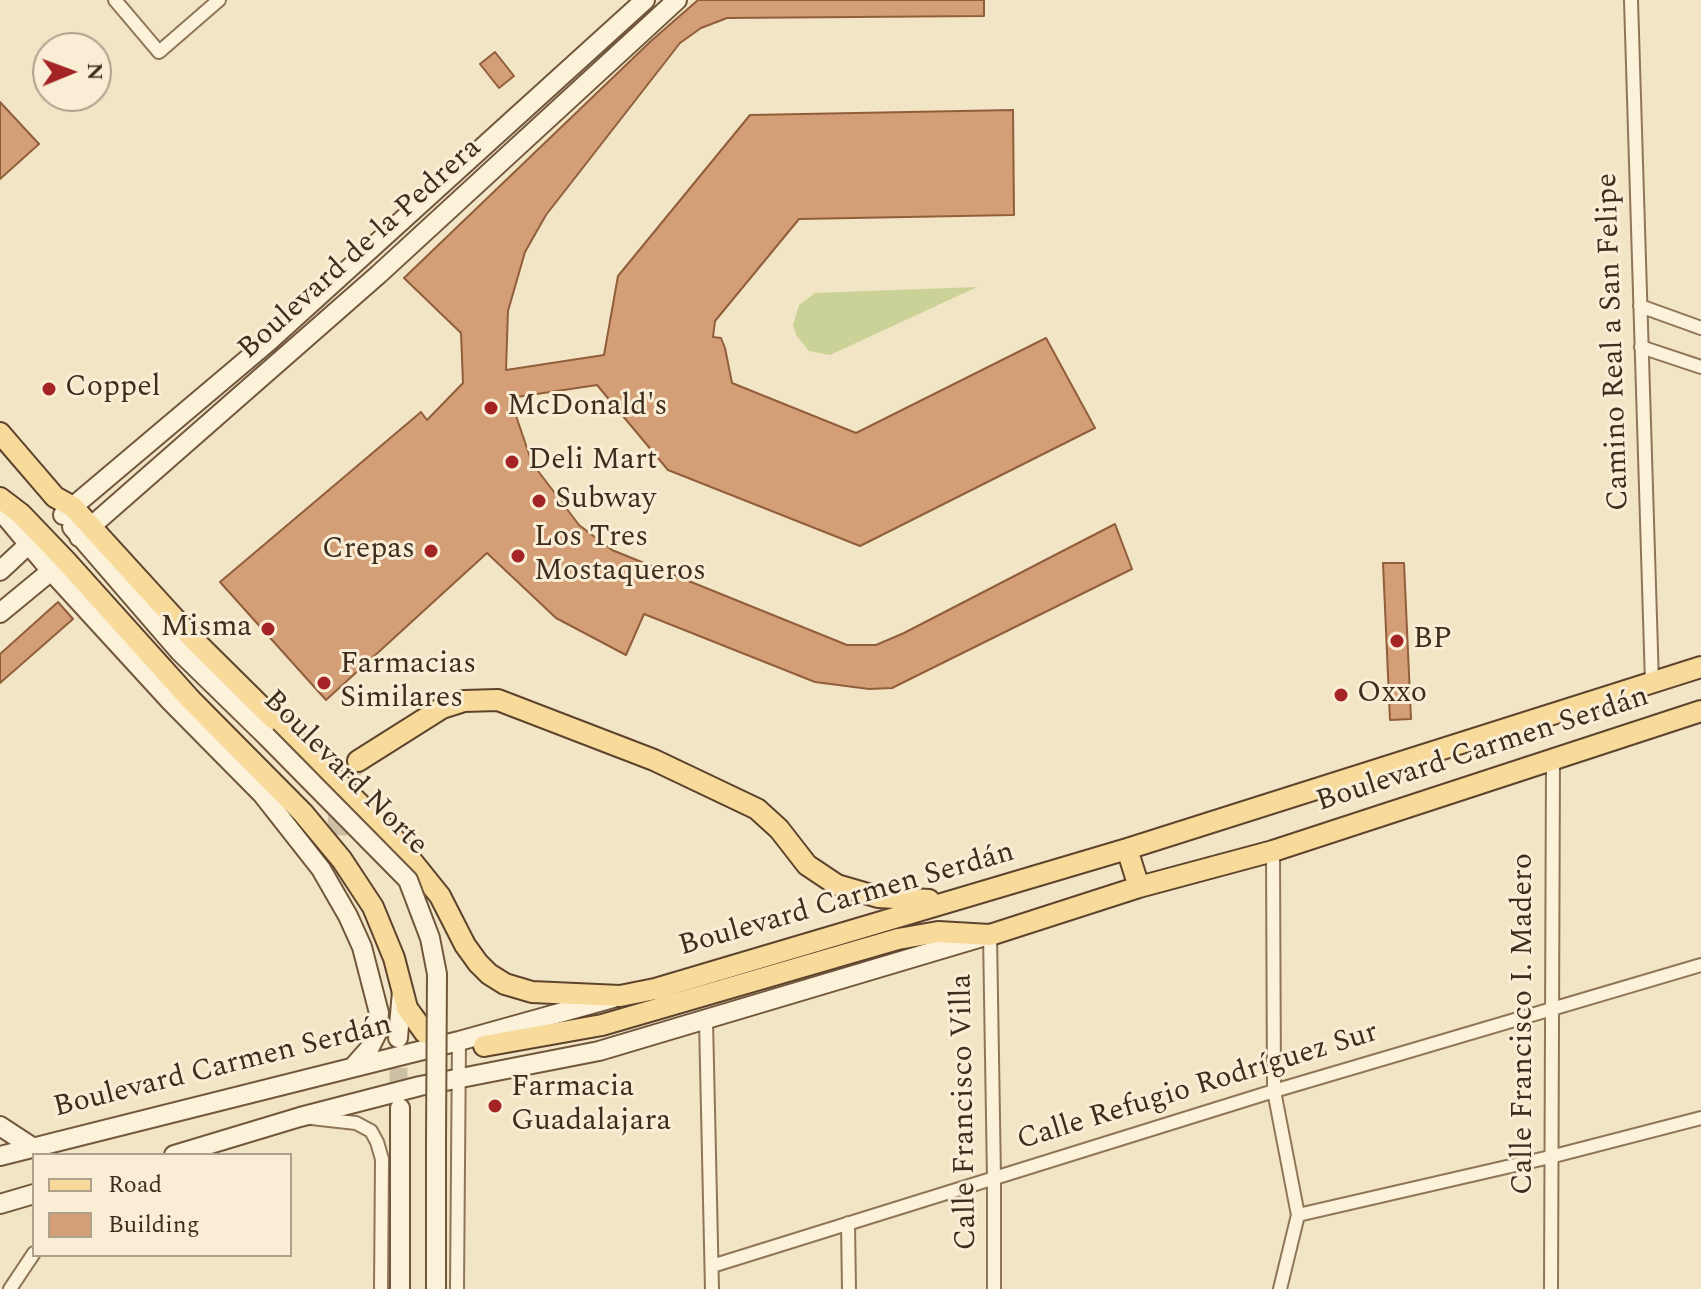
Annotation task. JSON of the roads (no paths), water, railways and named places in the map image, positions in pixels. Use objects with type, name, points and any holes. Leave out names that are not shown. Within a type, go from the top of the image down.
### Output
[{"type":"main road","name":"Boulevard de la Pedrera","points":[[64,506],[268,342],[645,0]]},
{"type":"main road","name":"Boulevard de la Pedrera","points":[[84,532],[379,274],[677,0]]},
{"type":"main road","points":[[0,433],[84,532],[391,835],[440,896],[465,945],[489,974],[505,984],[532,992],[620,996]]},
{"type":"main road","points":[[1,499],[5,516],[51,571],[171,702],[262,794],[321,869],[362,947],[379,1013],[377,1033],[369,1049],[353,1067]]},
{"type":"main road","name":"Boulevard Norte","points":[[1,499],[21,514],[66,561],[191,700],[303,813],[342,860],[373,907],[391,948],[403,988],[398,1038]]},
{"type":"main road","name":"Boulevard Norte","points":[[84,532],[180,652],[408,880],[430,938],[437,974],[436,1289]]},
{"type":"main road","points":[[0,571],[29,544]]},
{"type":"main road","points":[[0,613],[51,571]]},
{"type":"main road","name":"Boulevard Carmen Serdán","points":[[0,1156],[459,1041],[711,973],[1127,849],[1701,667]]},
{"type":"main road","points":[[358,761],[442,708],[464,701],[498,700],[654,760],[757,809],[779,829],[807,865],[837,885],[878,897],[945,901]]},
{"type":"main road","name":"Boulevard Carmen Serdán","points":[[181,1153],[300,1117],[460,1077],[599,1051],[706,1020],[1139,887],[1273,851],[1701,711]]},
{"type":"main road","points":[[337,835],[342,860]]},
{"type":"main road","points":[[1127,849],[1139,887]]},
{"type":"main road","points":[[484,1046],[602,1025],[908,936],[938,932],[990,935]]},
{"type":"main road","points":[[403,988],[412,1017],[425,1033]]},
{"type":"main road","points":[[400,1108],[400,1289]]},
{"type":"main road","points":[[0,1126],[32,1147]]},
{"type":"main road","points":[[0,1204],[32,1195]]},
{"type":"street","points":[[115,0],[159,52],[219,0]]},
{"type":"street","name":"Camino Real a San Felipe","points":[[1631,0],[1652,683]]},
{"type":"street","points":[[1640,306],[1701,328]]},
{"type":"street","points":[[1641,347],[1701,367]]},
{"type":"street","name":"Calle Francisco I. Madero","points":[[1551,1289],[1553,760]]},
{"type":"street","points":[[1273,851],[1274,1091],[1298,1215],[1280,1289]]},
{"type":"street","name":"Calle Francisco Villa","points":[[990,935],[994,1289]]},
{"type":"street","name":"Calle Refugio Rodríguez Sur","points":[[712,1266],[1274,1091],[1701,965]]},
{"type":"street","points":[[706,1020],[712,1289]]},
{"type":"street","points":[[457,1289],[459,1041]]},
{"type":"street","points":[[300,1117],[356,1123],[371,1131],[377,1142],[382,1159],[381,1289]]},
{"type":"street","points":[[1298,1215],[1550,1157],[1701,1118]]},
{"type":"street","points":[[848,1223],[849,1289]]},
{"type":"street","points":[[10,1289],[32,1256]]},
{"type":"tunnel","points":[[337,835],[339,800],[346,779],[358,761]]},
{"type":"tunnel","points":[[398,1041],[399,1103]]},
{"type":"place","name":"Coppel","points":[[49,389]]},
{"type":"place","name":"McDonald's","points":[[491,408]]},
{"type":"place","name":"Deli Mart","points":[[512,462]]},
{"type":"place","name":"Subway","points":[[539,501]]},
{"type":"place","name":"Crepas","points":[[431,551]]},
{"type":"place","name":"Los Tres Mostaqueros","points":[[518,556]]},
{"type":"place","name":"Misma","points":[[268,629]]},
{"type":"place","name":"BP","points":[[1397,641]]},
{"type":"place","name":"Farmacias Similares","points":[[324,683]]},
{"type":"place","name":"Oxxo","points":[[1341,695]]},
{"type":"place","name":"Farmacia Guadalajara","points":[[495,1106]]}]
